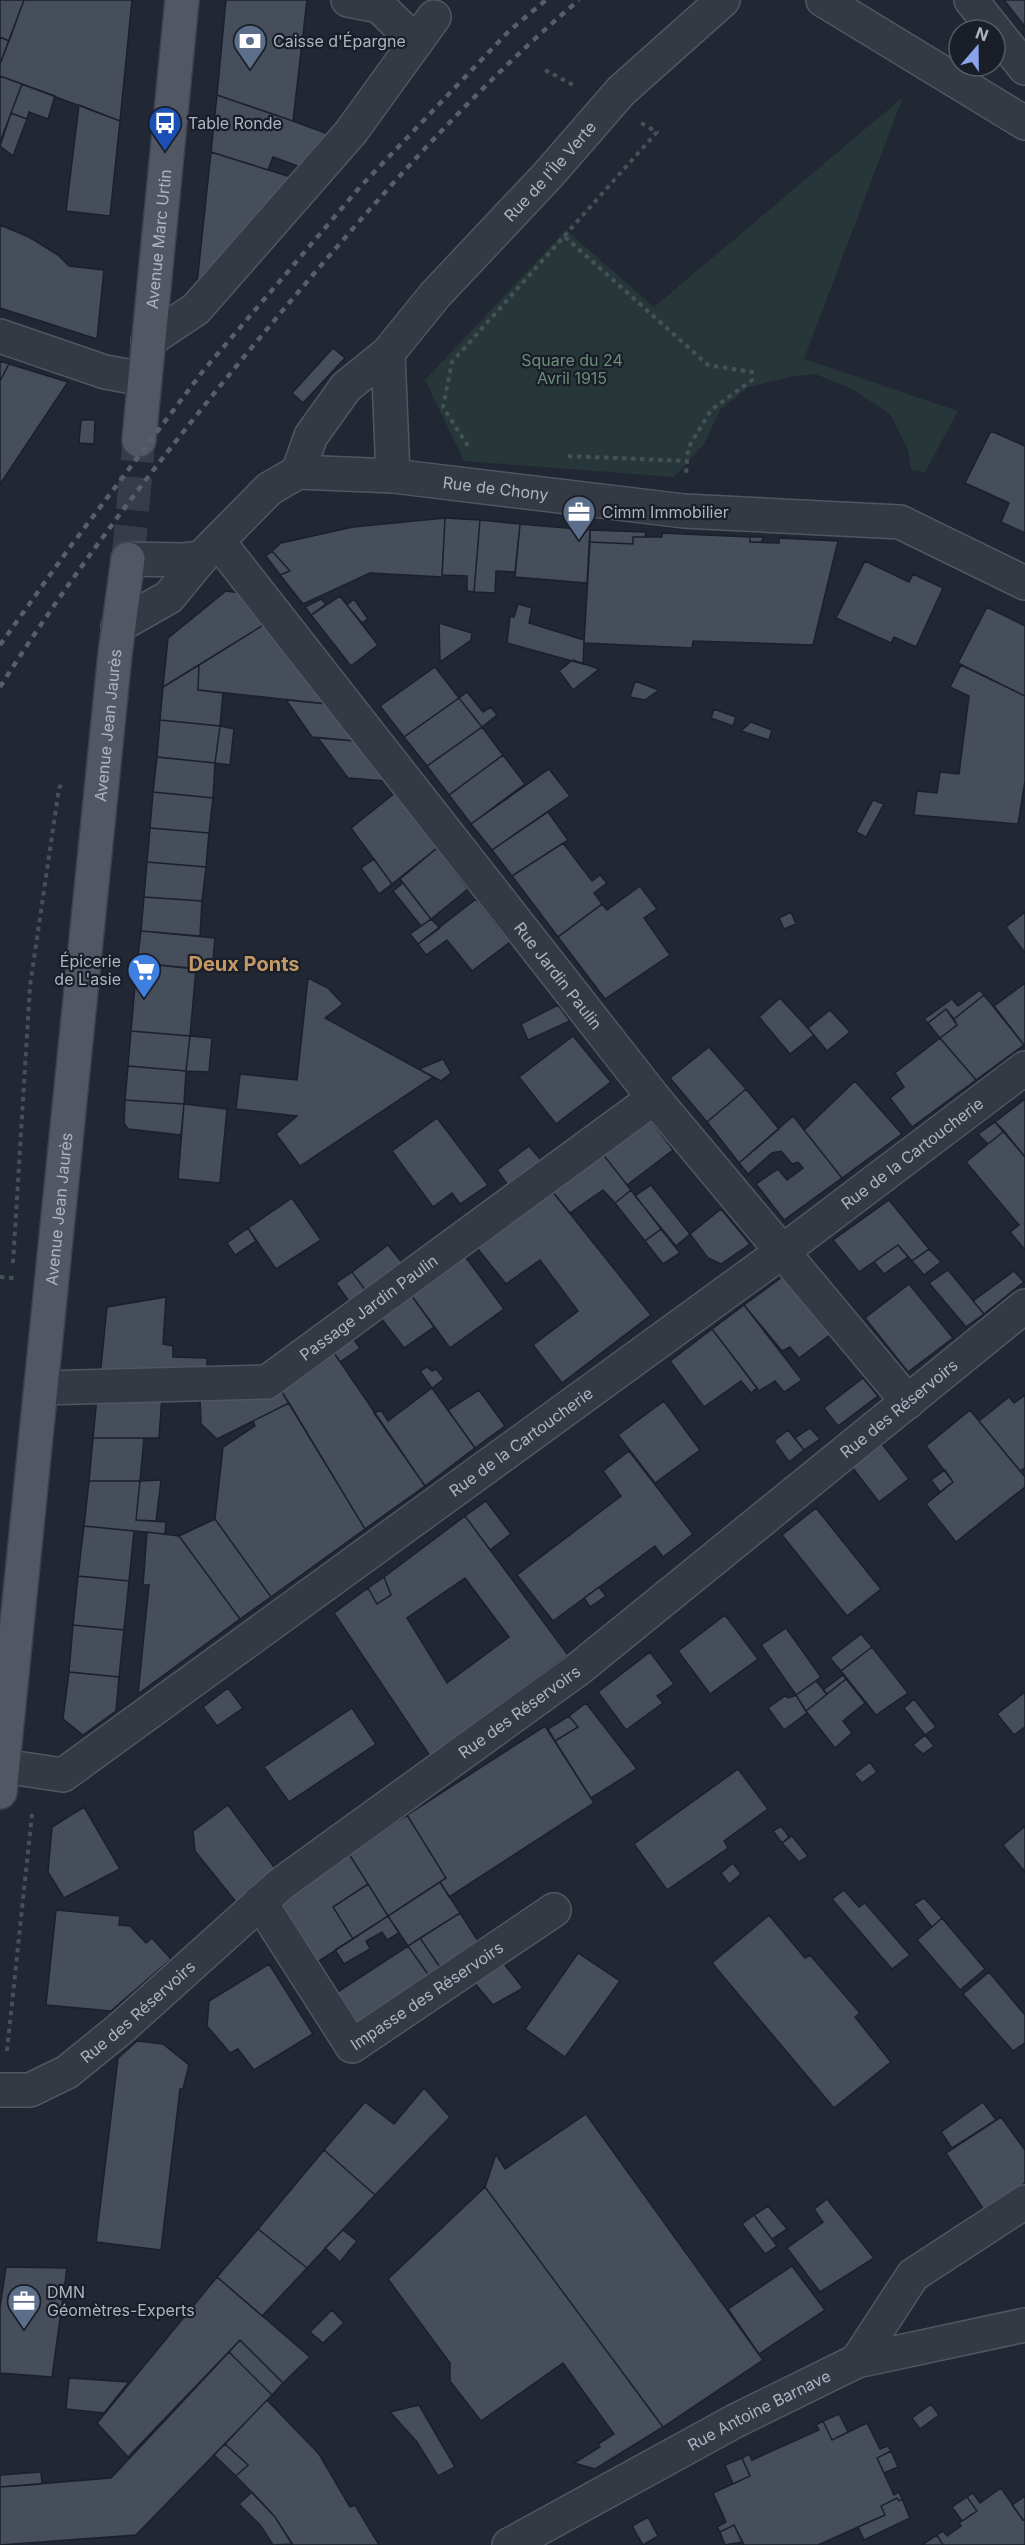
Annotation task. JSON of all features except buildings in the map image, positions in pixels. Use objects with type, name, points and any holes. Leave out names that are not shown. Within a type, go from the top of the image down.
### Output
[{"type":"main road","name":"Avenue Marc Urtin","points":[[139,441],[182,0]]},
{"type":"main road","points":[[118,626],[128,559]]},
{"type":"main road","name":"Avenue Jean Jaurès","points":[[1,1779],[118,626]]},
{"type":"street","points":[[148,341],[196,309],[351,132],[425,30],[379,6],[348,0]]},
{"type":"street","name":"Rue de l'Île Verte","points":[[298,472],[311,436],[346,387],[388,353],[435,295],[548,175],[609,105],[723,0]]},
{"type":"street","points":[[823,0],[1025,123]]},
{"type":"street","points":[[971,0],[1025,68]]},
{"type":"street","points":[[0,336],[105,372],[144,380]]},
{"type":"street","points":[[388,353],[393,476]]},
{"type":"street","points":[[118,626],[169,597],[210,549],[269,489],[298,472]]},
{"type":"street","name":"Rue de Chony","points":[[298,472],[393,476],[684,511],[900,522],[1025,584]]},
{"type":"street","points":[[128,559],[184,560],[210,549]]},
{"type":"street","name":"Rue Jardin Paulin","points":[[210,549],[654,1098],[908,1402]]},
{"type":"street","name":"Rue de la Cartoucherie","points":[[1,1779],[63,1775],[783,1251],[1025,1068]]},
{"type":"street","name":"Passage Jardin Paulin","points":[[41,1388],[267,1382],[654,1098]]},
{"type":"street","name":"Rue des Réservoirs","points":[[0,2090],[30,2090],[67,2072],[120,2029],[260,1902],[577,1670],[1025,1306]]},
{"type":"street","name":"Impasse des Réservoirs","points":[[260,1902],[352,2046],[554,1910]]},
{"type":"street","points":[[857,2361],[913,2275],[1025,2202]]},
{"type":"street","name":"Rue Antoine Barnave","points":[[509,2545],[735,2421],[857,2361],[1025,2325]]},
{"type":"path","points":[[472,453],[443,407],[452,362],[657,132],[609,105]]},
{"type":"path","points":[[565,237],[708,365],[752,372],[752,380],[711,410],[687,448],[684,511]]},
{"type":"path","points":[[556,456],[687,461]]},
{"type":"path","points":[[10,1289],[30,986],[59,789],[66,779]]},
{"type":"green space","name":"Square du 24 Avril 1915","points":[[903,97],[804,359],[958,411],[925,472],[911,470],[908,450],[890,414],[852,389],[815,374],[790,377],[749,387],[720,410],[704,444],[674,477],[464,461],[425,380],[566,230],[654,307]]},
{"type":"tunnel","points":[[128,559],[139,440]]},
{"type":"railway","points":[[0,645],[70,547],[203,371],[360,187],[509,31],[546,0]]},
{"type":"railway","points":[[0,687],[69,584],[143,483],[300,290],[399,176],[468,103],[579,0]]},
{"type":"place","name":"Caisse d'Épargne","points":[[250,70]]},
{"type":"place","name":"Table Ronde","points":[[165,152]]},
{"type":"place","name":"Cimm Immobilier","points":[[579,541]]},
{"type":"place","name":"Épicerie de L'asie","points":[[144,999]]},
{"type":"place","name":"DMN Géomètres-Experts","points":[[24,2330]]},
{"type":"district","name":"Deux Ponts","points":[[244,964]]}]
